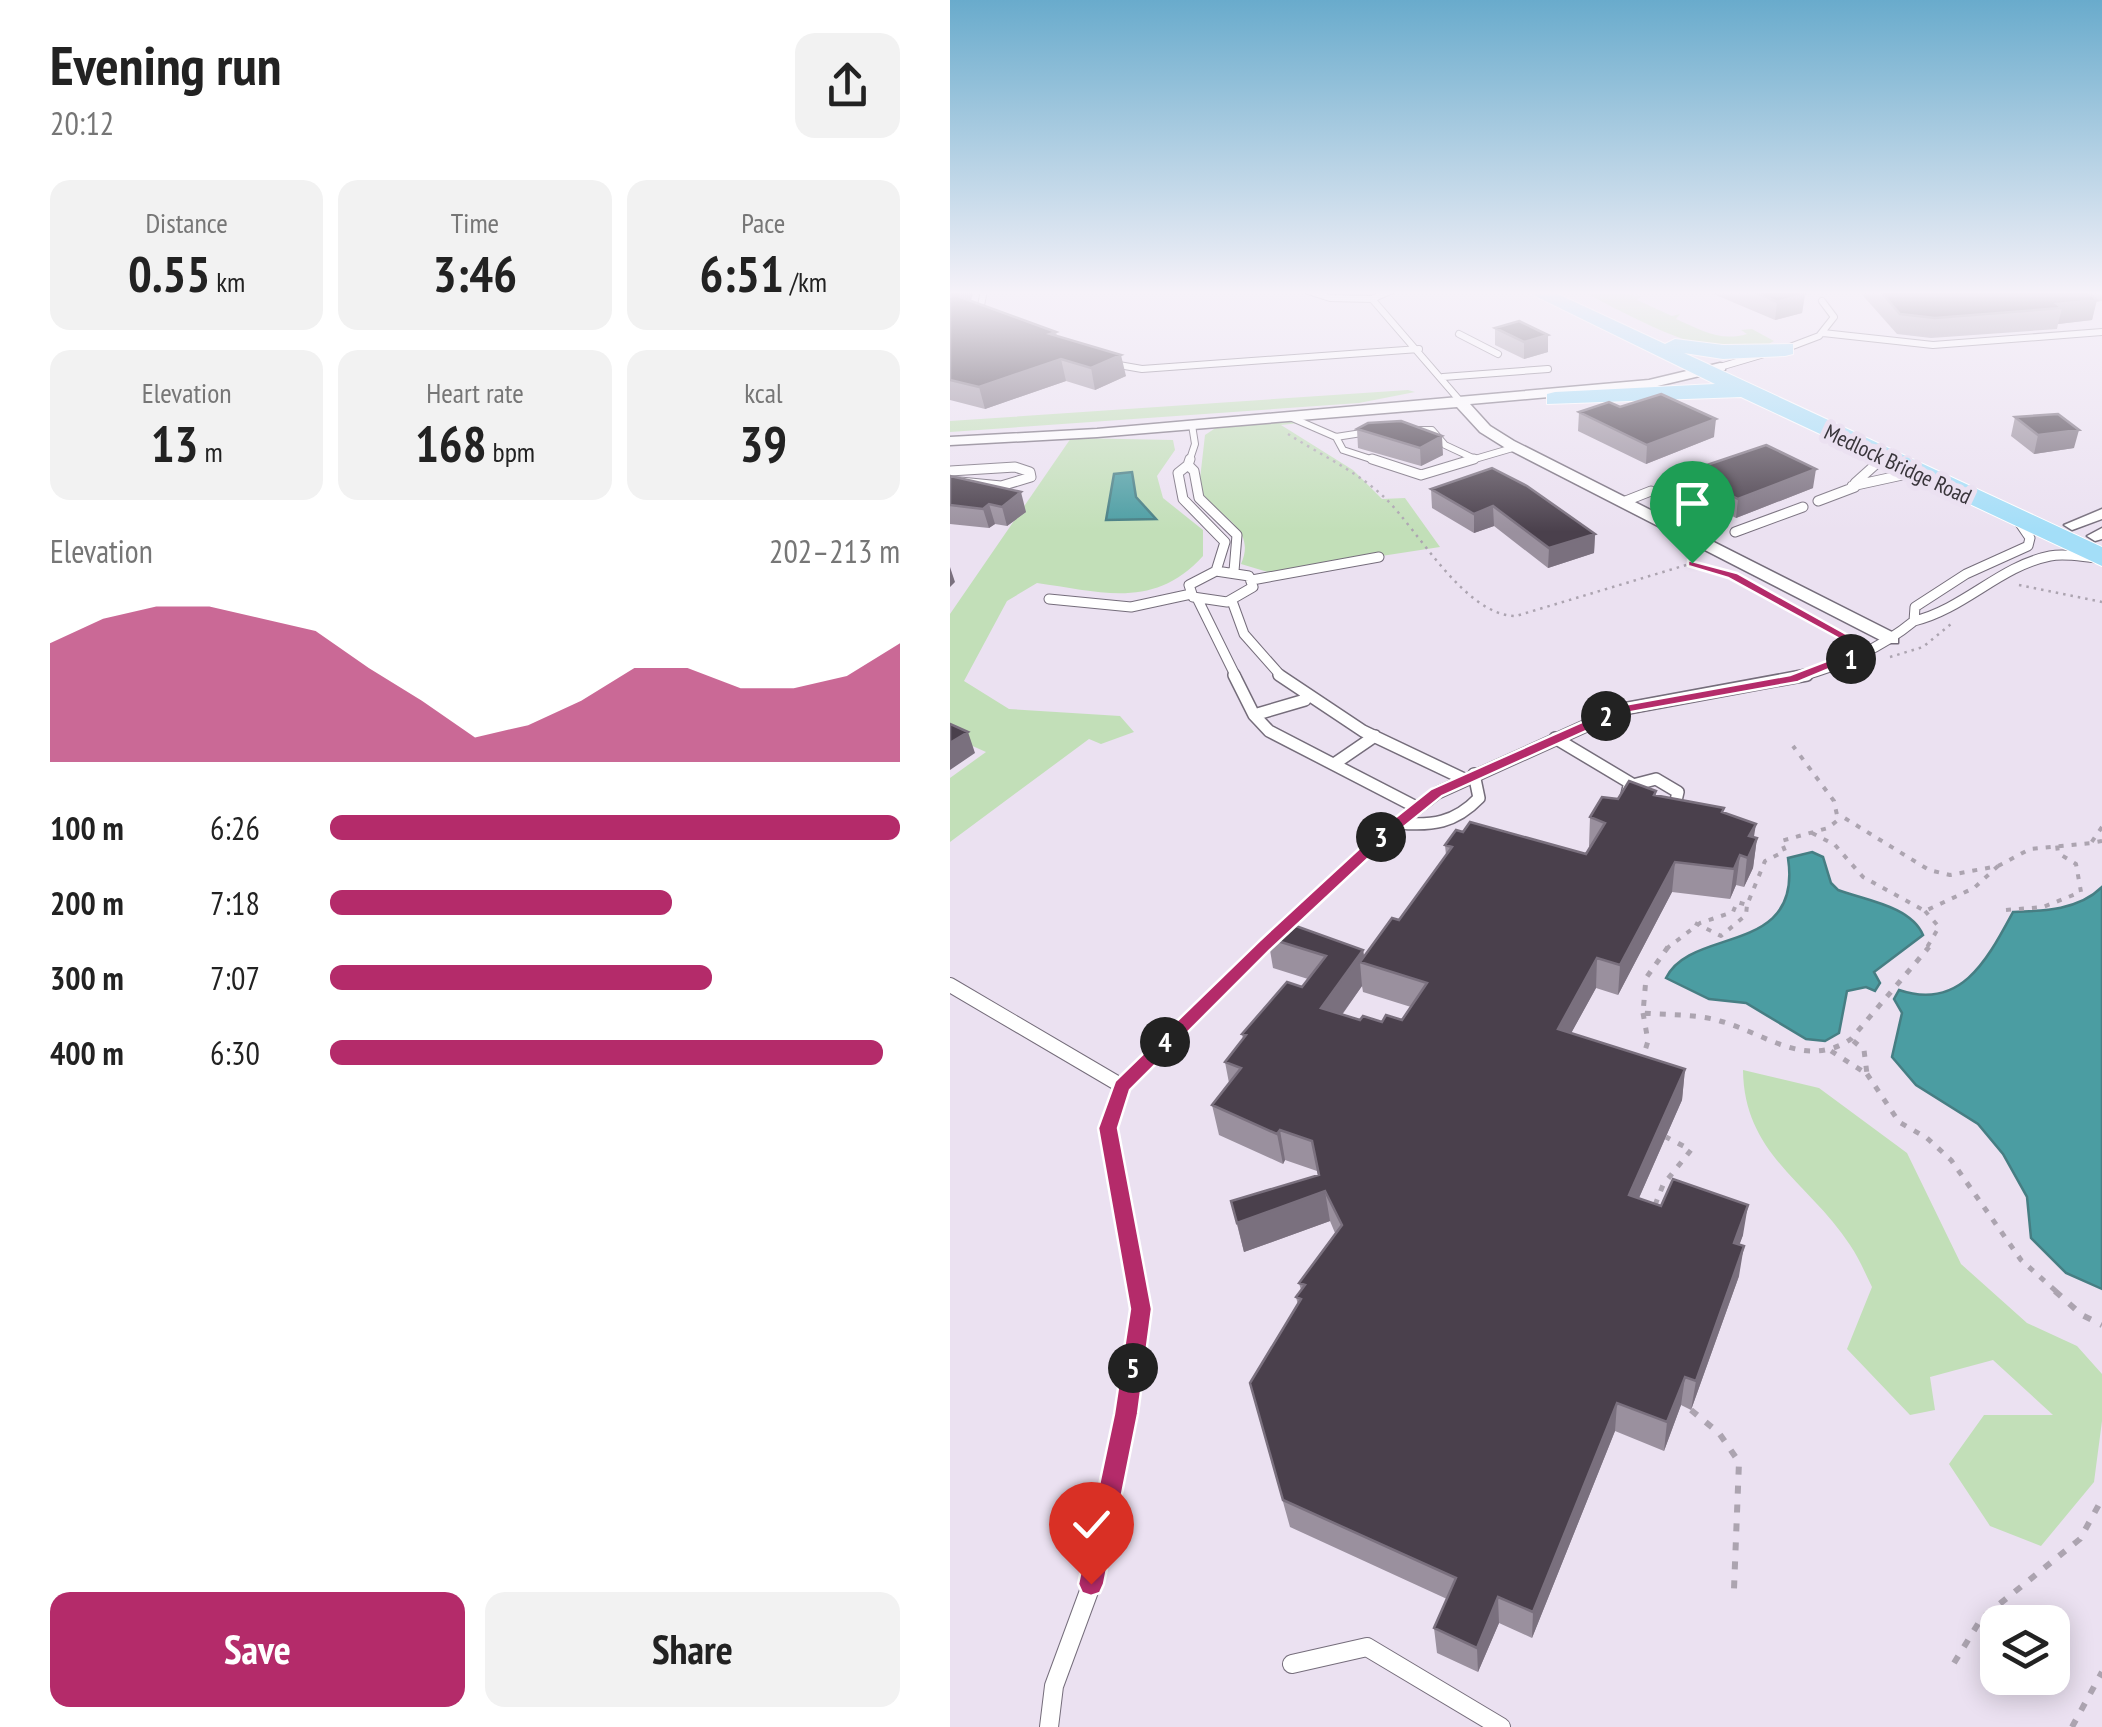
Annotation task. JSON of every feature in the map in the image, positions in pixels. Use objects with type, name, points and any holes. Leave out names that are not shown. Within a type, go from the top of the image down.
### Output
[{"type":"highway","points":[[1605,387],[1662,376],[1667,371]]},
{"type":"highway","name":"Medlock Bridge Road","points":[[1715,371],[2097,538]]},
{"type":"highway","points":[[1555,400],[1704,390],[1762,393],[1763,371]]},
{"type":"highway","name":"Medlock Bridge Road","points":[[1762,393],[1867,449],[2017,519],[2097,538]]},
{"type":"street","points":[[1468,402],[1488,396],[1650,384],[1715,371]]},
{"type":"street","points":[[950,441],[1468,402],[1555,400],[1650,390],[1715,371]]},
{"type":"street","points":[[1468,402],[1485,429],[1516,447],[1892,639]]},
{"type":"lane","points":[[1438,371],[1468,402]]},
{"type":"lane","points":[[1443,377],[1520,371]]},
{"type":"lane","points":[[1290,416],[1336,437],[1386,431]]},
{"type":"lane","points":[[1192,425],[1194,444],[1188,465],[1178,473],[1183,499],[1225,542],[1216,571]]},
{"type":"lane","points":[[1401,431],[1432,430],[1446,445],[1475,459]]},
{"type":"lane","points":[[1336,437],[1343,450],[1422,475],[1516,447]]},
{"type":"lane","points":[[1867,449],[1875,465],[1852,486],[1916,472]]},
{"type":"lane","points":[[1188,465],[1194,472],[1191,484],[1198,497],[1240,539],[1242,550],[1234,571]]},
{"type":"lane","points":[[950,471],[1016,467],[1030,472],[1031,477],[1001,486],[950,480]]},
{"type":"lane","points":[[1818,501],[1855,487]]},
{"type":"lane","points":[[1622,502],[1651,491]]},
{"type":"lane","points":[[1735,532],[1803,506]]},
{"type":"lane","points":[[1914,621],[1914,607],[1966,574],[2028,546],[2030,538],[2017,519]]},
{"type":"lane","points":[[1049,1727],[1054,1686],[1099,1564],[1141,1309],[1108,1128],[1122,1086],[1264,946],[1398,823],[1469,776],[1623,709],[1793,679],[1892,639],[1914,621],[1938,618],[1961,600],[2012,572],[2097,538]]},
{"type":"lane","points":[[1379,558],[1252,580],[1234,571],[1216,571],[1189,585],[1254,715],[1269,731],[1418,808]]},
{"type":"lane","points":[[1994,563],[2012,572]]},
{"type":"lane","points":[[1049,599],[1131,607],[1194,597],[1232,601],[1248,594],[1252,580]]},
{"type":"lane","points":[[1232,601],[1254,645],[1305,700],[1375,736],[1469,776],[1479,798],[1467,812],[1429,827],[1398,823]]},
{"type":"lane","points":[[1254,715],[1305,700]]},
{"type":"lane","points":[[1334,764],[1375,736]]},
{"type":"lane","points":[[1555,738],[1632,784]]},
{"type":"lane","points":[[1645,779],[1666,782],[1678,792],[1679,799],[1658,813],[1638,810],[1626,799],[1632,784],[1645,779]]},
{"type":"lane","points":[[950,986],[1122,1086]]},
{"type":"lane","points":[[1292,1664],[1368,1647],[1501,1727]]},
{"type":"path","points":[[1288,434],[1386,498],[1432,560],[1500,616],[1516,616],[1692,563],[1710,567]]},
{"type":"path","points":[[2016,585],[2102,602]]},
{"type":"path","points":[[1830,628],[1882,658],[1902,656],[1923,647],[1951,624]]},
{"type":"path","points":[[1792,746],[1834,800],[1838,814],[1882,835],[1932,872],[1961,875],[1998,866]]},
{"type":"path","points":[[1695,923],[1721,936],[1746,915],[1746,905],[1765,860],[1785,851],[1781,841],[1828,828],[1838,814]]},
{"type":"path","points":[[2091,843],[2102,827]]},
{"type":"path","points":[[1643,1014],[1703,1016],[1786,1049],[1810,1053],[1831,1050],[1852,1039],[1878,1002],[1936,940],[1939,927],[1925,911],[1863,877],[1835,845],[1812,833]]},
{"type":"path","points":[[1925,911],[1974,888],[2012,853],[2102,841]]},
{"type":"path","points":[[2006,910],[2043,907],[2081,892],[2076,864],[2058,853],[2057,845]]},
{"type":"path","points":[[1636,1069],[1648,1041],[1640,1002],[1650,968],[1695,923],[1707,916],[1733,912],[1736,902],[1746,905]]},
{"type":"path","points":[[1852,1039],[1864,1050],[1866,1074]]},
{"type":"path","points":[[1831,1050],[1866,1074],[1899,1122],[1928,1138],[1951,1160],[2012,1250],[2082,1315],[2101,1327]]},
{"type":"path","points":[[1632,1054],[1643,1056]]},
{"type":"path","points":[[1650,1216],[1663,1184],[1691,1150],[1666,1137]]},
{"type":"path","points":[[1691,1410],[1719,1433],[1739,1462],[1734,1589]]},
{"type":"path","points":[[1954,1663],[1981,1619],[2080,1539],[2102,1499]]},
{"type":"path","points":[[2072,1727],[2102,1672]]},
{"type":"green space","points":[[1415,392],[1359,403],[950,432],[950,421]]},
{"type":"green space","points":[[1292,420],[1300,423],[1281,425],[1353,470],[1382,499],[1405,498],[1440,547],[1271,573],[1241,564],[1244,540],[1199,488],[1205,435],[1217,427]]},
{"type":"green space","points":[[1071,438],[1173,440],[1175,450],[1157,476],[1163,498],[1203,530],[1203,556],[1184,573],[1146,591],[1105,593],[1037,583],[1007,601],[964,681],[1009,709],[1120,716],[1134,732],[1101,744],[1089,739],[950,842],[950,778],[986,752],[950,736],[950,614]]},
{"type":"green space","points":[[1743,1070],[1819,1088],[1907,1153],[1961,1264],[2027,1323],[2077,1346],[2102,1374],[2102,1421],[2094,1482],[2041,1546],[1990,1526],[1949,1464],[1984,1415],[2053,1415],[1993,1360],[1930,1377],[1935,1410],[1910,1415],[1847,1349],[1872,1287],[1834,1223],[1766,1146],[1746,1099]]},
{"type":"water","points":[[1132,472],[1136,497],[1156,519],[1106,520],[1114,474]]},
{"type":"water","points":[[1812,852],[1823,857],[1831,883],[1838,890],[1898,911],[1917,925],[1923,935],[1874,972],[1880,983],[1875,991],[1866,987],[1847,991],[1839,1033],[1825,1041],[1806,1039],[1746,1003],[1709,999],[1666,978],[1679,962],[1698,951],[1763,926],[1779,911],[1788,889],[1788,858]]},
{"type":"water","points":[[2102,887],[2102,1289],[2066,1273],[2031,1238],[2027,1197],[2003,1154],[1978,1124],[1916,1085],[1892,1057],[1902,1013],[1894,999],[1899,990],[1921,995],[1955,987],[1982,963],[2013,912],[2072,905]]},
{"type":"building","points":[[950,371],[1027,371],[979,387],[950,380]]},
{"type":"building","points":[[1661,394],[1716,419],[1647,445],[1579,412],[1609,402],[1620,407]]},
{"type":"building","points":[[2058,414],[2079,430],[2038,435],[2015,417]]},
{"type":"building","points":[[1401,421],[1442,436],[1420,448],[1357,429],[1368,423]]},
{"type":"building","points":[[1766,445],[1816,469],[1738,499],[1686,472]]},
{"type":"building","points":[[1492,468],[1527,486],[1595,534],[1549,548],[1493,506],[1474,514],[1431,489]]},
{"type":"building","points":[[950,476],[1021,492],[1002,507],[950,505]]},
{"type":"building","points":[[950,724],[968,732],[950,743]]},
{"type":"building","points":[[1629,781],[1656,791],[1654,795],[1724,808],[1722,812],[1756,824],[1749,836],[1757,838],[1748,858],[1740,855],[1734,869],[1675,862],[1620,965],[1597,958],[1558,1029],[1685,1069],[1629,1195],[1661,1206],[1673,1179],[1748,1205],[1734,1243],[1744,1246],[1696,1381],[1685,1377],[1667,1422],[1617,1403],[1533,1612],[1498,1597],[1477,1648],[1434,1628],[1456,1578],[1283,1500],[1250,1383],[1301,1299],[1296,1297],[1305,1285],[1299,1283],[1342,1225],[1325,1191],[1237,1223],[1231,1201],[1319,1175],[1312,1141],[1280,1130],[1277,1134],[1212,1105],[1241,1068],[1225,1062],[1246,1035],[1242,1034],[1287,982],[1302,987],[1326,956],[1268,938],[1282,921],[1363,950],[1321,1008],[1360,1020],[1363,1016],[1382,1022],[1386,1015],[1402,1020],[1427,983],[1360,962],[1392,918],[1399,920],[1452,847],[1445,845],[1456,830],[1463,832],[1470,822],[1586,854],[1605,823],[1590,817],[1602,797],[1618,799]]},
{"type":"route","points":[[1091,1584],[1099,1564],[1141,1309],[1108,1128],[1122,1086],[1383,835],[1437,793],[1623,709],[1793,679],[1836,666],[1869,650],[1732,575],[1692,563]]}]
